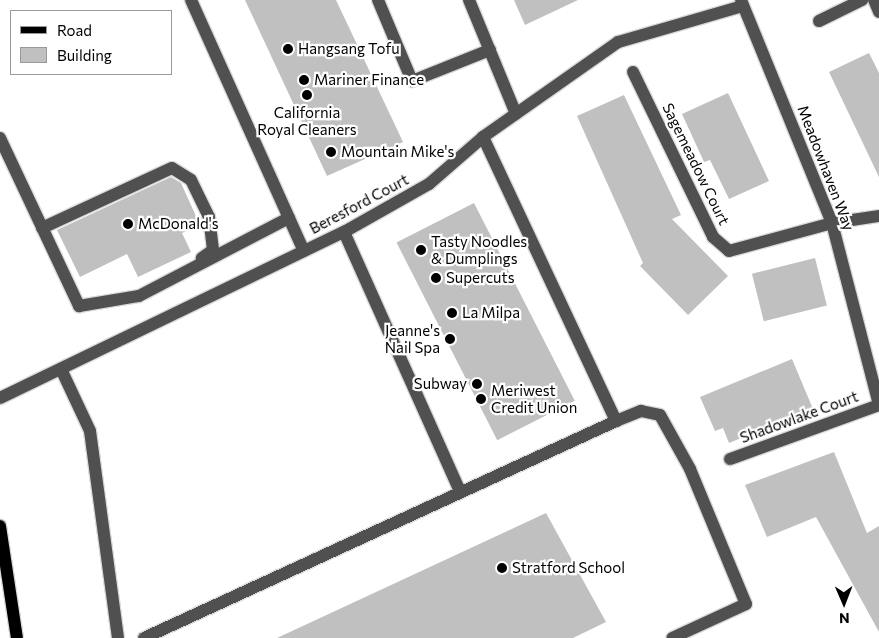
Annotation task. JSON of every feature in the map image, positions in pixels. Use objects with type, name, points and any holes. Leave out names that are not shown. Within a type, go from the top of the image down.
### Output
[{"type":"main road","points":[[0,526],[17,638]]},
{"type":"street","points":[[191,0],[304,251]]},
{"type":"street","points":[[378,0],[412,81],[490,50]]},
{"type":"street","points":[[469,0],[516,114]]},
{"type":"street","points":[[819,21],[862,0]]},
{"type":"street","points":[[874,0],[879,12]]},
{"type":"street","name":"Beresford Court","points":[[0,398],[344,232],[428,184],[483,137],[618,42],[740,2]]},
{"type":"street","name":"Meadowhaven Way","points":[[740,2],[832,223],[879,405]]},
{"type":"street","name":"Sagemeadow Court","points":[[633,72],[713,237],[729,252],[832,223]]},
{"type":"street","points":[[483,137],[616,421]]},
{"type":"street","points":[[0,138],[79,306],[139,296],[289,218]]},
{"type":"street","points":[[42,228],[176,169],[198,191],[214,236],[213,250],[180,275]]},
{"type":"street","points":[[832,223],[879,216]]},
{"type":"street","points":[[344,232],[460,491]]},
{"type":"street","points":[[61,368],[90,431],[118,638]]},
{"type":"street","name":"Shadowlake Court","points":[[730,459],[879,405]]},
{"type":"street","points":[[144,638],[460,491],[641,411],[660,415],[690,469],[746,604],[672,638]]},
{"type":"building","points":[[245,0],[336,0],[403,142],[327,176]]},
{"type":"building","points":[[514,0],[578,0],[525,25]]},
{"type":"building","points":[[869,53],[879,73],[879,177],[829,72]]},
{"type":"building","points":[[728,93],[769,181],[729,199],[710,160],[704,162],[682,114]]},
{"type":"building","points":[[624,95],[681,215],[672,219],[728,276],[688,315],[640,266],[643,263],[577,116]]},
{"type":"building","points":[[171,177],[181,183],[200,225],[182,233],[191,252],[138,277],[127,254],[80,277],[57,230]]},
{"type":"building","points":[[474,203],[575,401],[497,440],[396,242]]},
{"type":"building","points":[[815,258],[827,306],[764,321],[752,274]]},
{"type":"building","points":[[792,359],[813,409],[729,443],[723,428],[715,431],[700,397]]},
{"type":"building","points":[[834,452],[867,533],[879,526],[879,632],[816,517],[767,537],[745,485]]},
{"type":"building","name":"Stratford School","points":[[546,513],[606,622],[573,638],[277,638]]},
{"type":"place","name":"Hangsang Tofu","points":[[288,49]]},
{"type":"place","name":"Mariner Finance","points":[[304,80]]},
{"type":"place","name":"California Royal Cleaners","points":[[307,95]]},
{"type":"place","name":"Mountain Mike's","points":[[331,152]]},
{"type":"place","name":"McDonald's","points":[[128,224]]},
{"type":"place","name":"Tasty Noodles & Dumplings","points":[[421,250]]},
{"type":"place","name":"Supercuts","points":[[436,278]]},
{"type":"place","name":"La Milpa","points":[[452,313]]},
{"type":"place","name":"Jeanne's Nail Spa","points":[[450,339]]},
{"type":"place","name":"Subway","points":[[477,384]]},
{"type":"place","name":"Meriwest Credit Union","points":[[481,399]]},
{"type":"place","name":"Stratford School","points":[[502,568]]}]
